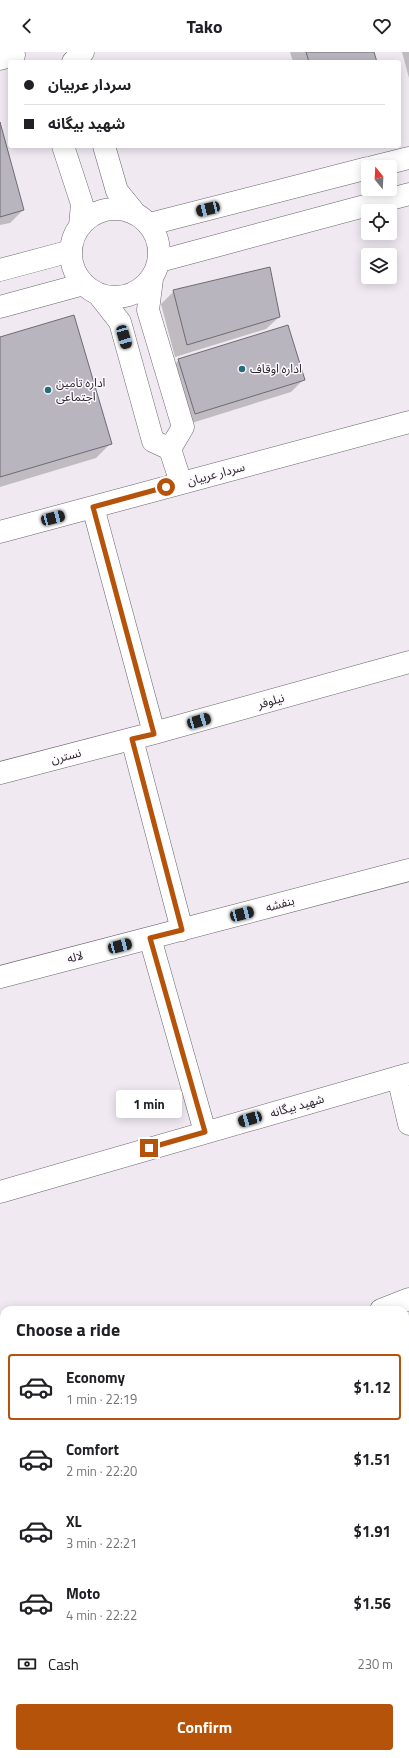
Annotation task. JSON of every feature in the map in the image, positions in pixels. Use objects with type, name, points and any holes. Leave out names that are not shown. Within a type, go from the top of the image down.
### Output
[{"type":"street","points":[[63,148],[82,204],[80,226]]},
{"type":"street","points":[[105,148],[117,191],[156,235],[160,248],[148,310],[183,427],[170,449]]},
{"type":"street","points":[[397,161],[409,158]]},
{"type":"street","points":[[181,483],[170,449],[153,441],[120,322],[74,269],[71,251],[74,238],[80,226],[91,216],[104,210],[120,208],[142,218],[361,170]]},
{"type":"street","points":[[0,307],[91,289],[112,297],[128,296],[141,289],[156,270],[409,194]]},
{"type":"street","points":[[0,270],[71,251]]},
{"type":"street","name":"سردار عربیان","points":[[0,532],[409,422]]},
{"type":"street","points":[[93,507],[154,734]]},
{"type":"street","name":"نیلوفر","points":[[132,739],[409,662]]},
{"type":"street","points":[[132,739],[182,930]]},
{"type":"street","name":"نسترن","points":[[0,773],[132,739]]},
{"type":"street","name":"بنفشه","points":[[150,938],[409,870]]},
{"type":"street","points":[[150,938],[205,1132]]},
{"type":"street","name":"لاله","points":[[0,976],[150,938]]},
{"type":"street","points":[[404,1075],[409,1124]]},
{"type":"street","name":"شهید بیگانه","points":[[0,1192],[404,1075]]},
{"type":"street","points":[[391,1306],[409,1299]]},
{"type":"building","points":[[306,52],[374,52],[376,60],[308,60]]},
{"type":"building","points":[[0,122],[24,210],[0,217]]},
{"type":"building","points":[[270,267],[280,317],[187,345],[173,290]]},
{"type":"building","name":"اداره تامین اجتماعی","points":[[74,315],[112,444],[0,477],[0,337]]},
{"type":"building","name":"اداره اوقاف","points":[[288,325],[305,380],[195,414],[178,359]]},
{"type":"place","name":"اداره اوقاف","points":[[242,369]]},
{"type":"place","name":"اداره تامین اجتماعی","points":[[48,390]]},
{"type":"route","points":[[149,1148],[205,1132],[150,938],[182,930],[132,739],[154,734],[93,507],[166,487]]}]
